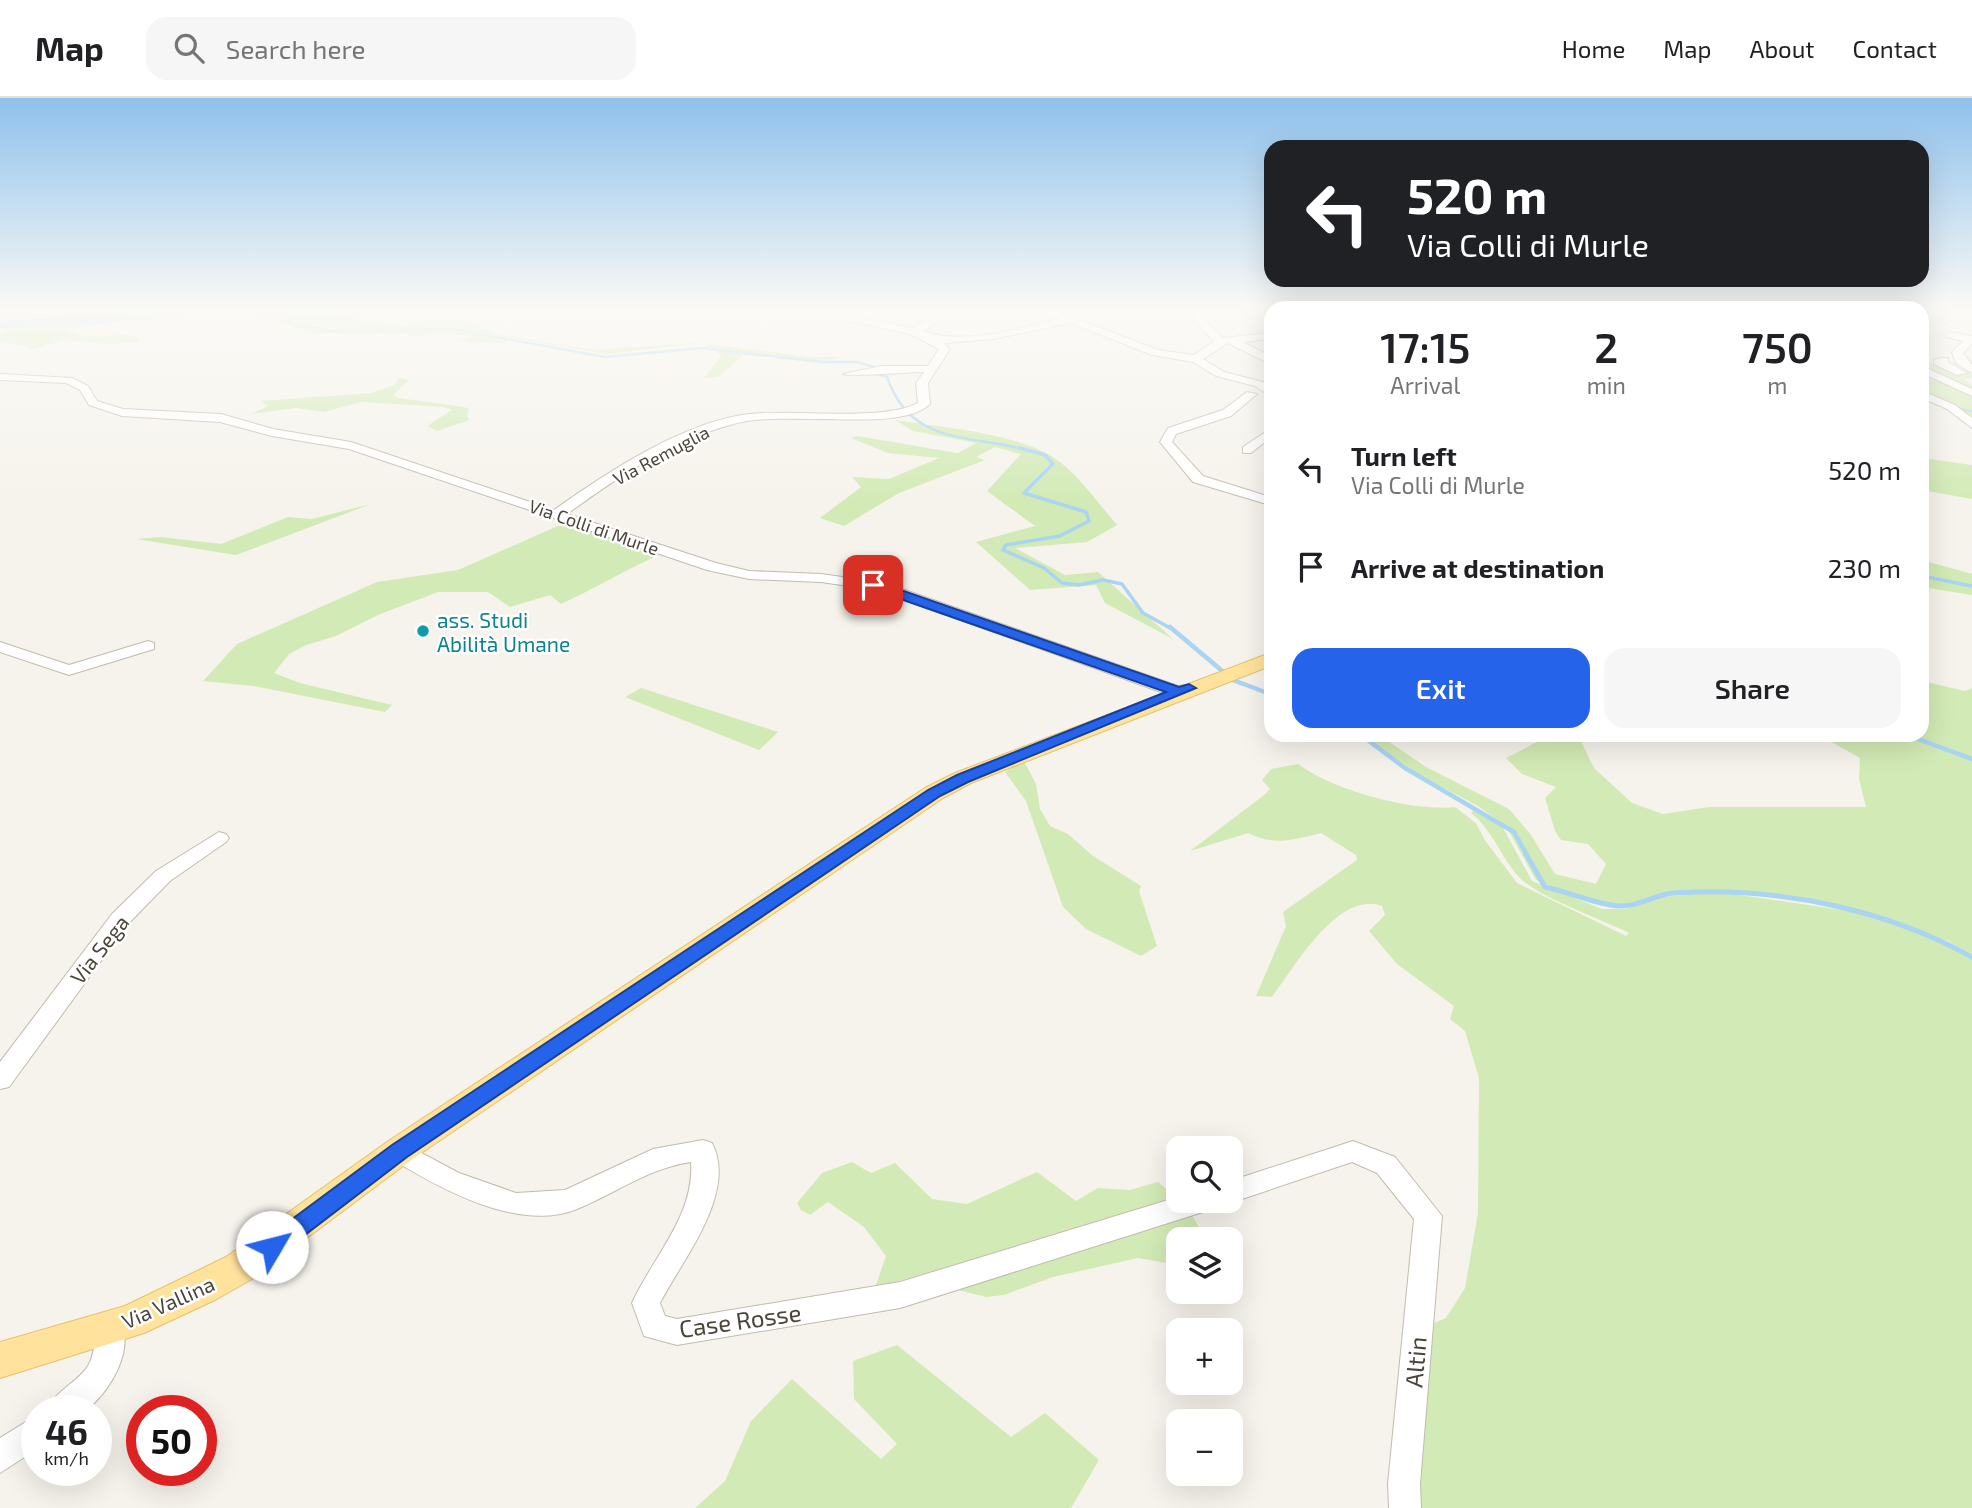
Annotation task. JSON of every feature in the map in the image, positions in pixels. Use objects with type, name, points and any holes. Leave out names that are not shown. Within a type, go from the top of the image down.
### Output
[{"type":"main road","name":"Via Vallina","points":[[0,1360],[166,1307],[239,1268],[400,1151],[934,793],[963,778],[1264,661]]},
{"type":"street","name":"Via Remuglia","points":[[556,515],[627,470],[707,429],[731,421],[789,415],[904,414],[924,404],[922,383],[927,374]]},
{"type":"street","points":[[1220,374],[1262,390]]},
{"type":"street","points":[[1932,374],[1972,393]]},
{"type":"street","name":"Via Colli di Murle","points":[[0,377],[68,380],[84,388],[93,403],[121,412],[221,418],[272,432],[351,446],[742,574],[821,578],[880,586],[1178,692],[1189,688]]},
{"type":"street","points":[[1262,390],[1227,413],[1172,431],[1166,442],[1198,479],[1264,499]]},
{"type":"street","points":[[1929,397],[1951,407],[1972,424]]},
{"type":"street","points":[[1247,450],[1264,437]]},
{"type":"street","points":[[0,647],[69,670],[148,646]]},
{"type":"street","name":"Via Sega","points":[[0,1080],[120,919],[163,877],[219,838]]},
{"type":"street","name":"Case Rosse","points":[[400,1151],[450,1181],[516,1204],[568,1201],[662,1156],[703,1150],[708,1172],[704,1195],[685,1238],[656,1280],[646,1303],[654,1327],[677,1332],[900,1295],[1166,1212]]},
{"type":"street","name":"Altin","points":[[1243,1188],[1353,1151],[1386,1165],[1428,1216],[1404,1484],[1405,1508]]},
{"type":"street","name":"Via Vallina","points":[[81,1395],[101,1374],[108,1361],[110,1327]]},
{"type":"street","points":[[0,1457],[21,1442]]},
{"type":"green space","points":[[707,374],[722,374],[718,377],[704,378]]},
{"type":"green space","points":[[1929,374],[1972,374],[1972,378],[1964,379],[1972,385],[1972,417],[1929,396]]},
{"type":"green space","points":[[399,378],[409,380],[393,395],[398,398],[464,407],[469,409],[469,420],[437,431],[427,426],[452,410],[444,407],[361,402],[324,412],[296,408],[251,414],[268,406],[261,401],[371,393],[394,385]]},
{"type":"green space","points":[[895,420],[1008,439],[1055,458],[1084,485],[1117,525],[1087,542],[1015,548],[1065,575],[1098,572],[1173,639],[1105,603],[1096,585],[1030,590],[976,542],[1035,526],[987,491],[1021,454],[995,447],[976,457],[985,460],[899,493],[844,526],[820,518],[861,487],[852,477],[889,479],[939,458],[888,453],[851,438],[857,436],[958,453],[976,443],[913,431]]},
{"type":"green space","points":[[1929,459],[1972,465],[1972,499],[1929,491]]},
{"type":"green space","points":[[371,504],[236,555],[136,539],[161,537],[221,544],[288,517],[312,519]]},
{"type":"green space","points":[[567,522],[664,553],[561,604],[550,595],[510,607],[488,592],[438,592],[378,615],[336,636],[306,645],[289,654],[274,673],[300,683],[392,705],[385,712],[254,686],[203,681],[237,644],[377,582],[458,570]]},
{"type":"green space","points":[[1929,562],[1972,574],[1972,595],[1929,588]]},
{"type":"green space","points":[[1929,683],[1965,691],[1972,688],[1972,954],[1948,941],[1882,917],[1847,908],[1746,893],[1709,889],[1662,894],[1623,906],[1602,906],[1536,880],[1506,826],[1478,806],[1418,774],[1372,742],[1389,742],[1426,767],[1509,809],[1531,835],[1555,874],[1596,884],[1606,864],[1588,844],[1561,840],[1555,831],[1545,798],[1556,787],[1522,774],[1506,758],[1537,742],[1581,742],[1594,768],[1632,803],[1663,814],[1709,807],[1866,807],[1859,779],[1860,758],[1831,742],[1929,742]]},
{"type":"green space","points":[[641,688],[778,732],[759,750],[625,697]]},
{"type":"green space","points":[[1024,761],[1036,784],[1040,809],[1050,826],[1068,834],[1093,856],[1141,886],[1139,891],[1157,946],[1141,956],[1086,929],[1063,907],[1026,801],[1005,772]]},
{"type":"green space","points":[[1298,764],[1331,782],[1374,797],[1418,806],[1455,807],[1476,823],[1484,839],[1517,883],[1626,936],[1629,933],[1529,886],[1507,862],[1485,827],[1471,813],[1475,808],[1502,826],[1532,881],[1602,909],[1626,909],[1665,897],[1711,892],[1747,896],[1848,911],[1882,919],[1946,943],[1972,957],[1972,1508],[1421,1508],[1417,1390],[1423,1328],[1446,1318],[1465,1288],[1478,1213],[1479,1078],[1465,1031],[1450,1019],[1454,1006],[1397,964],[1369,931],[1385,915],[1382,906],[1366,904],[1349,909],[1334,920],[1305,951],[1272,997],[1256,996],[1286,926],[1283,912],[1357,860],[1356,855],[1321,833],[1275,841],[1248,833],[1190,851],[1270,789],[1262,780],[1271,769]]},
{"type":"green space","points":[[852,1162],[871,1173],[895,1163],[932,1199],[967,1204],[1037,1172],[1076,1201],[1098,1188],[1130,1190],[1158,1182],[1166,1189],[1166,1203],[875,1288],[886,1256],[864,1227],[828,1202],[810,1215],[801,1210],[797,1203],[822,1173]]},
{"type":"green space","points":[[1170,1213],[1191,1213],[1199,1227],[1166,1227],[1166,1263],[1138,1258],[1053,1277],[1004,1295],[986,1297],[958,1290]]},
{"type":"green space","points":[[897,1345],[1011,1437],[1045,1413],[1099,1460],[1071,1508],[695,1508],[725,1481],[751,1421],[792,1379],[881,1459],[897,1444],[854,1399],[853,1361]]},
{"type":"waterway","points":[[878,374],[887,377],[897,399],[911,415],[926,426],[963,438],[1027,450]]},
{"type":"waterway","points":[[1957,409],[1972,411]]},
{"type":"waterway","points":[[1020,448],[1045,455],[1053,464],[1024,493],[1086,512],[1089,521],[1060,536],[1006,545],[1003,550],[1044,568],[1062,583],[1079,585],[1103,580],[1122,584],[1143,613],[1172,629]]},
{"type":"waterway","points":[[1929,577],[1972,586]]},
{"type":"waterway","points":[[1170,627],[1233,680],[1264,692]]},
{"type":"waterway","points":[[1370,742],[1405,768],[1514,832],[1527,855]]},
{"type":"waterway","points":[[1926,742],[1972,759]]},
{"type":"waterway","points":[[1526,854],[1545,887],[1599,902],[1623,906],[1667,894],[1695,892],[1731,892],[1803,900],[1838,906],[1907,927],[1972,957]]},
{"type":"place","name":"ass. Studi Abilità Umane","points":[[423,631]]},
{"type":"route","points":[[272,1247],[400,1151],[934,793],[963,778],[1189,688],[1178,692],[1161,683],[873,585]]}]
